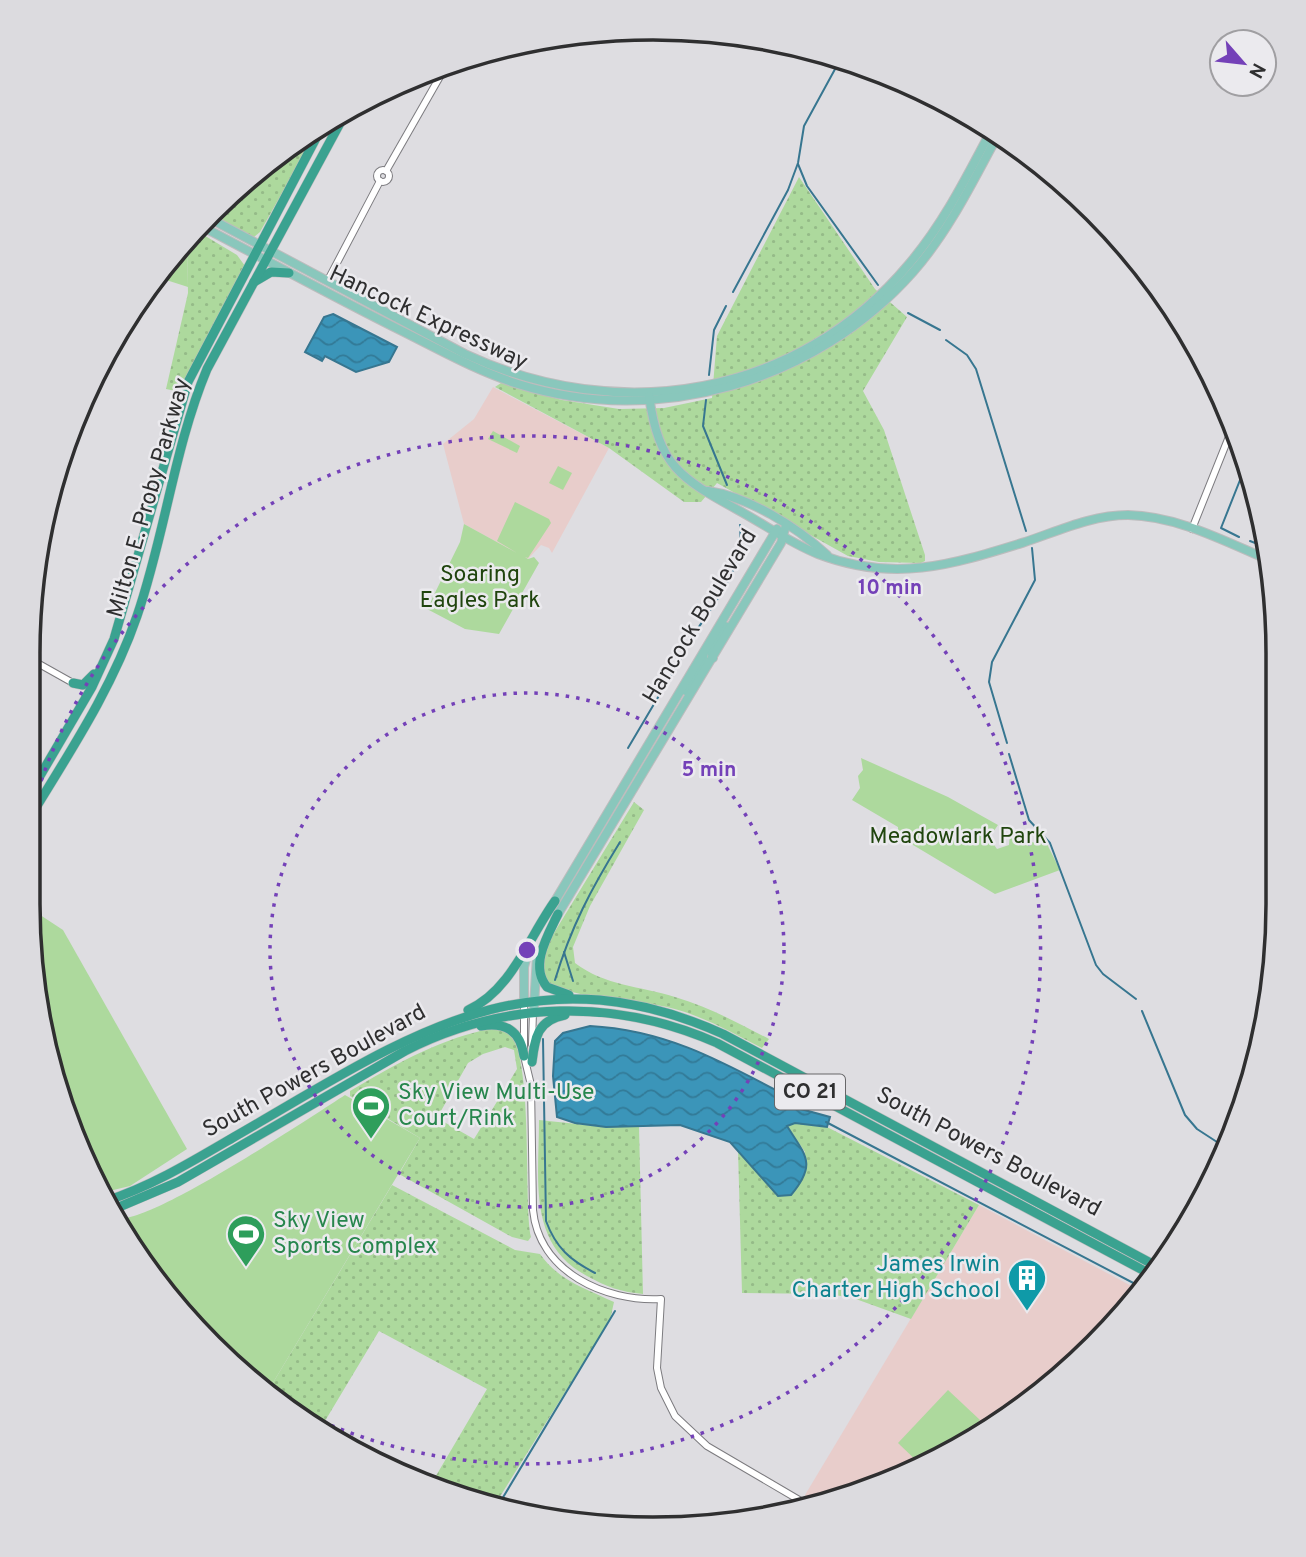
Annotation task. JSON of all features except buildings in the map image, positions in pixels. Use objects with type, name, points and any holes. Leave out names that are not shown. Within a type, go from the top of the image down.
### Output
[{"type":"highway","name":"Milton E. Proby Parkway","points":[[40,800],[117,670],[145,589],[194,404],[207,369],[337,128]]},
{"type":"highway","name":"Milton E. Proby Parkway","points":[[40,776],[103,666],[119,624],[188,382],[314,144]]},
{"type":"highway","points":[[253,284],[271,272],[289,273]]},
{"type":"highway","points":[[72,683],[83,685],[92,679],[119,624]]},
{"type":"highway","points":[[71,723],[79,699],[72,683]]},
{"type":"highway","points":[[421,1032],[491,997],[555,901]]},
{"type":"highway","points":[[558,914],[540,960],[539,973],[546,987],[561,994],[639,1007]]},
{"type":"highway","name":"South Powers Boulevard","points":[[115,1197],[171,1174],[421,1032],[479,1011],[529,1002],[586,999],[639,1007],[723,1034],[1151,1260]]},
{"type":"highway","name":"South Powers Boulevard","points":[[120,1207],[178,1182],[405,1051],[441,1034],[485,1020],[528,1013],[576,1010],[612,1013],[660,1022],[717,1043],[1144,1270]]},
{"type":"highway","points":[[531,1066],[537,1033],[550,1019],[576,1013],[612,1013]]},
{"type":"highway","points":[[441,1034],[479,1026],[502,1026],[518,1036],[524,1056]]},
{"type":"highway","points":[[1077,1234],[1141,1275]]},
{"type":"main road","name":"Hancock Expressway","points":[[218,222],[498,368],[591,392],[649,397],[699,387],[770,366],[825,337],[866,308],[907,267],[936,230],[986,140]]},
{"type":"main road","name":"Hancock Expressway","points":[[210,231],[459,360],[516,383],[600,401],[695,395],[768,374],[827,344],[863,319],[902,284],[931,250],[955,214],[993,144]]},
{"type":"main road","points":[[649,397],[653,424],[663,450],[678,471],[701,490],[818,554],[868,567],[909,570],[957,563],[1105,517],[1148,517],[1192,529],[1258,556]]},
{"type":"main road","points":[[701,490],[727,494],[786,525],[829,556]]},
{"type":"main road","name":"Hancock Boulevard","points":[[529,1002],[525,958],[555,901],[658,738],[657,729],[775,530],[786,525]]},
{"type":"main road","name":"Hancock Boulevard","points":[[528,1013],[537,956],[558,914],[598,846],[627,789],[663,738],[713,658],[784,536],[786,525]]},
{"type":"main road","points":[[713,658],[713,647],[742,588]]},
{"type":"main road","points":[[663,738],[702,663],[703,652]]},
{"type":"street","points":[[328,281],[380,181],[388,178],[386,171],[438,80]]},
{"type":"street","points":[[1192,529],[1227,441]]},
{"type":"street","points":[[40,665],[72,683]]},
{"type":"street","points":[[528,1013],[524,1056],[531,1066]]},
{"type":"street","points":[[528,1013],[533,1210],[535,1227],[543,1244],[565,1270],[607,1293],[634,1300],[661,1299],[657,1368],[662,1388],[675,1416],[708,1446],[798,1499]]},
{"type":"shaded area","points":[[493,387],[609,448],[552,553],[549,548],[541,545],[528,559],[464,524],[443,444],[474,419]]},
{"type":"shaded area","points":[[979,1205],[1132,1286],[1114,1308],[1057,1365],[1026,1390],[959,1435],[887,1470],[812,1496],[806,1498]]},
{"type":"green space","points":[[308,148],[260,232],[254,237],[221,219],[249,192]]},
{"type":"green space","points":[[799,177],[875,289],[907,317],[863,391],[884,430],[925,555],[925,561],[921,563],[879,562],[848,556],[717,483],[701,502],[684,502],[609,448],[495,387],[501,383],[562,400],[619,409],[664,408],[712,398],[717,336]]},
{"type":"green space","points":[[205,236],[237,255],[245,266],[181,392],[166,389],[188,293],[187,255]]},
{"type":"green space","points":[[187,255],[188,287],[167,280]]},
{"type":"green space","points":[[493,431],[520,446],[517,453],[488,439]]},
{"type":"green space","points":[[558,466],[572,473],[563,490],[549,483]]},
{"type":"green space","name":"Soaring Eagles Park","points":[[515,502],[549,519],[551,523],[528,558],[525,557],[528,559],[534,557],[539,563],[499,634],[465,629],[427,609],[460,542],[464,524],[517,553],[497,541]]},
{"type":"green space","name":"Meadowlark Park","points":[[861,758],[948,797],[998,825],[989,838],[997,849],[1009,845],[1010,832],[1037,844],[1042,836],[1060,870],[995,894],[898,836],[898,827],[852,800],[860,788],[858,776],[863,770]]},
{"type":"green space","points":[[634,802],[644,810],[590,906],[573,947],[575,963],[586,971],[611,981],[675,997],[712,1010],[769,1039],[762,1048],[716,1024],[680,1010],[588,996],[545,981],[543,960],[546,946]]},
{"type":"green space","points":[[41,915],[63,930],[187,1149],[130,1186],[111,1190],[73,1101],[61,1063],[45,984]]},
{"type":"green space","points":[[484,1030],[506,1030],[515,1042],[525,1093],[531,1237],[528,1241],[512,1237],[399,1174],[420,1138],[350,1096],[350,1091],[399,1063]],"holes":[[[505,1047],[514,1050],[517,1069],[474,1139],[437,1118],[468,1063],[483,1054]]]},
{"type":"green space","name":"Sky View Sports Complex","points":[[345,1095],[420,1138],[272,1384],[249,1365],[192,1308],[167,1277],[127,1217],[161,1205],[266,1146]]},
{"type":"green space","points":[[539,1120],[606,1127],[639,1127],[643,1294],[614,1288],[587,1276],[568,1263],[554,1246],[545,1228],[540,1208]]},
{"type":"green space","points":[[795,1123],[827,1127],[979,1205],[911,1319],[853,1298],[828,1294],[742,1293],[738,1150],[778,1196],[805,1152],[787,1126]]},
{"type":"green space","points":[[392,1185],[515,1250],[540,1254],[564,1277],[614,1302],[610,1320],[500,1497],[436,1476],[487,1389],[379,1331],[325,1421],[272,1384]]},
{"type":"green space","points":[[948,1390],[980,1420],[959,1435],[914,1458],[898,1443]]},
{"type":"water","points":[[333,314],[397,347],[389,362],[356,372],[325,356],[322,361],[305,352],[324,317]]},
{"type":"water","points":[[590,1026],[644,1034],[692,1049],[787,1096],[801,1109],[830,1117],[827,1127],[795,1123],[787,1126],[806,1160],[804,1175],[791,1195],[778,1196],[730,1142],[680,1125],[606,1127],[575,1123],[557,1117],[553,1076],[555,1041],[563,1033]]},
{"type":"waterway","points":[[733,292],[788,190],[798,163],[804,126],[835,68]]},
{"type":"waterway","points":[[798,164],[807,186],[878,285]]},
{"type":"waterway","points":[[709,375],[714,330],[726,306]]},
{"type":"waterway","points":[[908,313],[940,330]]},
{"type":"waterway","points":[[946,340],[967,355],[976,369],[1026,531]]},
{"type":"waterway","points":[[706,400],[703,426],[727,485]]},
{"type":"waterway","points":[[1239,537],[1221,528],[1240,479]]},
{"type":"waterway","points":[[695,633],[734,569],[740,541],[740,525]]},
{"type":"waterway","points":[[1250,541],[1256,543]]},
{"type":"waterway","points":[[1007,743],[989,682],[992,662],[1035,580],[1032,548]]},
{"type":"waterway","points":[[628,748],[686,650]]},
{"type":"waterway","points":[[1009,754],[1029,820],[1050,843],[1096,965],[1103,974],[1136,999]]},
{"type":"waterway","points":[[555,980],[583,909],[620,842]]},
{"type":"waterway","points":[[564,952],[573,981]]},
{"type":"waterway","points":[[1142,1011],[1185,1115],[1197,1129],[1217,1142]]},
{"type":"waterway","points":[[543,1039],[546,1221],[554,1239],[565,1252],[595,1273]]},
{"type":"waterway","points":[[826,1122],[1134,1283]]},
{"type":"waterway","points":[[503,1498],[615,1311]]},
{"type":"place","name":"Sky View Multi-Use Court/Rink","points":[[371,1140]]},
{"type":"place","name":"Sky View Sports Complex","points":[[246,1268]]},
{"type":"place","name":"James Irwin Charter High School","points":[[1027,1312]]}]
